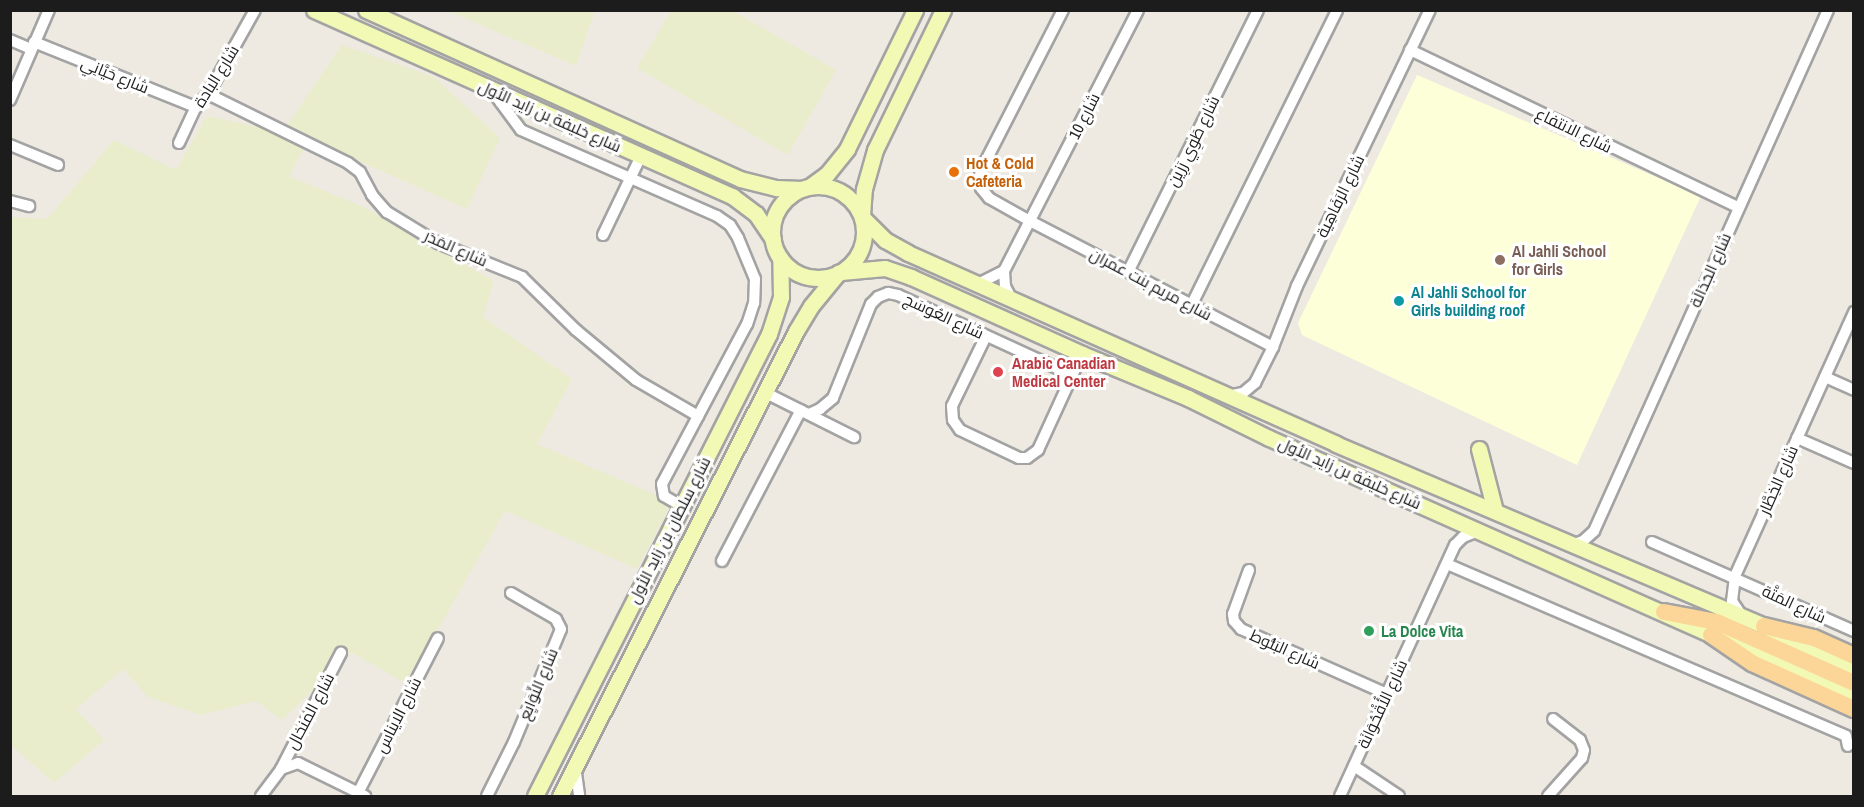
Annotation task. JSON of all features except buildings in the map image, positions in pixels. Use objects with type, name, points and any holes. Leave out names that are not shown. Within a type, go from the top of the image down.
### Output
[{"type":"main road","name":"شارع خليفة بن زايد الأول","points":[[314,10],[740,201],[756,214],[773,239]]},
{"type":"main road","name":"شارع خليفة بن زايد الأول","points":[[366,10],[740,179],[777,188],[806,188]]},
{"type":"main road","points":[[915,10],[847,149],[827,174],[793,194],[778,209],[774,218],[773,239],[780,258],[802,275],[820,278],[840,273],[851,264],[862,246],[864,189],[870,162],[943,10]]},
{"type":"main road","points":[[806,188],[822,186],[842,192],[850,198],[862,217]]},
{"type":"main road","name":"شارع خليفة بن زايد الأول","points":[[862,217],[894,246],[1013,300],[1227,396],[1569,545],[1764,626],[1854,667]]},
{"type":"main road","name":"شارع سلطان بن زايد الأول","points":[[535,796],[774,322],[780,297],[780,258]]},
{"type":"main road","name":"شارع خليفة بن زايد الأول","points":[[840,273],[874,268],[898,271],[1082,354],[1188,398],[1269,438],[1854,698]]},
{"type":"main road","name":"شارع سلطان بن زايد الأول","points":[[560,796],[803,318],[840,273]]},
{"type":"main road","points":[[1479,449],[1495,511]]},
{"type":"main road","points":[[1664,612],[1717,622],[1854,683]]},
{"type":"main road","points":[[1764,626],[1814,638],[1854,656]]},
{"type":"main road","points":[[1711,635],[1752,663],[1854,709]]},
{"type":"street","points":[[10,100],[49,10]]},
{"type":"street","name":"شارع البادة","points":[[179,143],[196,107],[208,94],[255,10]]},
{"type":"street","name":"شارع مريم بنت عمران","points":[[1063,10],[980,175],[979,184],[986,195],[1030,221],[1273,347]]},
{"type":"street","name":"شارع 10","points":[[1030,221],[1137,10]]},
{"type":"street","name":"شارع طَوِي رَزِين","points":[[1128,272],[1258,10]]},
{"type":"street","points":[[1191,306],[1337,10]]},
{"type":"street","name":"شارع الرَفَاهِية","points":[[1255,383],[1273,347],[1297,286],[1430,10]]},
{"type":"street","name":"شارع الجَدَالَة","points":[[1594,531],[1828,10]]},
{"type":"street","name":"شارع حَيَّانِي","points":[[10,40],[33,46],[196,107]]},
{"type":"street","name":"شارع الانتفاع","points":[[1410,50],[1738,207]]},
{"type":"street","points":[[490,89],[524,131],[724,220],[738,238],[755,279],[756,295],[752,314],[662,484],[664,496],[681,506]]},
{"type":"street","name":"شارع المَدَر","points":[[208,94],[348,163],[360,172],[372,195],[387,212],[438,243],[522,277],[576,330],[636,380],[698,416]]},
{"type":"street","points":[[513,119],[529,106]]},
{"type":"street","points":[[10,145],[58,165]]},
{"type":"street","points":[[603,235],[641,156]]},
{"type":"street","points":[[10,201],[29,206]]},
{"type":"street","points":[[1013,300],[1005,286],[1004,271],[1030,221]]},
{"type":"street","points":[[978,284],[1004,271]]},
{"type":"street","name":"شارع العُوسَج","points":[[722,561],[805,412],[820,409],[833,398],[871,304],[883,295],[898,295],[1072,375]]},
{"type":"street","name":"شارع الخِطَّار","points":[[1704,601],[1713,602],[1724,597],[1734,580],[1854,312]]},
{"type":"street","points":[[986,336],[954,402],[952,420],[960,430],[1015,457],[1027,458],[1038,450],[1082,354]]},
{"type":"street","points":[[1825,377],[1854,390]]},
{"type":"street","points":[[1227,396],[1243,393],[1255,383]]},
{"type":"street","points":[[1255,383],[1255,397],[1260,410]]},
{"type":"street","points":[[764,392],[854,437]]},
{"type":"street","points":[[1797,438],[1854,463]]},
{"type":"street","points":[[1449,517],[1455,544],[1468,534],[1478,531]]},
{"type":"street","points":[[1569,545],[1583,541],[1594,531]]},
{"type":"street","points":[[1594,531],[1595,546],[1602,558]]},
{"type":"street","name":"شارع المَتَّة","points":[[1652,542],[1854,631]]},
{"type":"street","name":"شارع الأُقْحُوَانَة","points":[[1340,796],[1455,544]]},
{"type":"street","points":[[1447,564],[1843,735],[1849,740],[1848,746]]},
{"type":"street","name":"شارع البَلُّوط","points":[[1249,570],[1233,614],[1234,621],[1241,629],[1387,694]]},
{"type":"street","points":[[1734,580],[1733,605],[1743,617]]},
{"type":"street","name":"شارع النِّوَايِع","points":[[487,796],[514,742],[561,629],[556,620],[511,593]]},
{"type":"street","name":"شارع الايناس","points":[[361,795],[438,638]]},
{"type":"street","name":"شارع المنخال","points":[[261,796],[281,769],[341,653]]},
{"type":"street","points":[[1548,796],[1582,758],[1584,750],[1580,740],[1553,719]]},
{"type":"street","name":"شارع المنخال","points":[[281,769],[298,763],[361,795]]},
{"type":"street","points":[[575,766],[579,796]]},
{"type":"street","name":"شارع الأُقْحُوَانَة","points":[[1354,766],[1399,796]]},
{"type":"shaded area","points":[[448,11],[595,11],[576,66]]},
{"type":"shaded area","points":[[671,11],[733,11],[836,70],[788,155],[637,68]]},
{"type":"shaded area","points":[[342,45],[434,77],[500,138],[467,209],[309,139],[289,176],[361,206],[494,281],[483,317],[572,379],[537,444],[672,502],[637,569],[505,511],[407,684],[351,652],[282,720],[256,701],[201,715],[148,697],[123,669],[76,709],[104,740],[54,783],[11,745],[10,217],[47,219],[114,140],[176,170],[207,116],[282,132]]},
{"type":"shaded area","name":"Al Jahli School for Girls","points":[[1417,75],[1701,196],[1577,465],[1302,335],[1298,323]]},
{"type":"place","name":"Hot & Cold Cafeteria","points":[[954,172]]},
{"type":"place","name":"Al Jahli School for Girls","points":[[1500,260]]},
{"type":"place","name":"Al Jahli School for Girls building roof","points":[[1399,301]]},
{"type":"place","name":"Arabic Canadian Medical Center","points":[[998,372]]},
{"type":"place","name":"La Dolce Vita","points":[[1369,631]]}]
